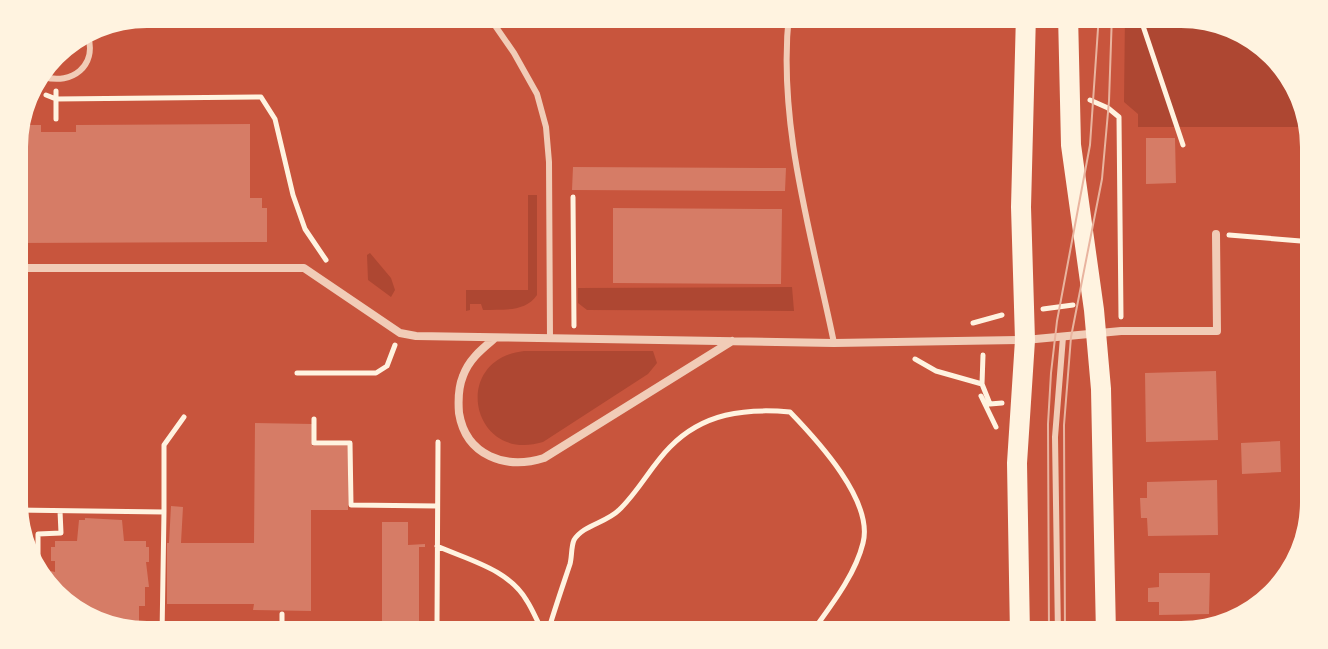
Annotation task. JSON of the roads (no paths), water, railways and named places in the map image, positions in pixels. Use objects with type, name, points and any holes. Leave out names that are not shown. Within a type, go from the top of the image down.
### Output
[{"type":"main road","points":[[1020,621],[1017,463],[1025,340],[1021,207],[1026,28]]},
{"type":"main road","points":[[1068,28],[1071,145],[1096,334],[1102,416],[1106,621]]},
{"type":"street","points":[[28,268],[304,268],[400,333],[436,338],[834,343],[1025,340],[1121,331],[1217,331],[1216,234]]},
{"type":"street","points":[[495,337],[475,354],[463,375],[458,401],[461,420],[464,433],[481,452],[518,464],[544,458],[732,341]]},
{"type":"lane","points":[[497,28],[537,94],[546,127],[550,338]]},
{"type":"lane","points":[[788,28],[790,130],[834,343]]},
{"type":"lane","points":[[50,79],[68,79],[79,73],[90,53],[89,44]]},
{"type":"lane","points":[[1058,621],[1055,437],[1063,337]]},
{"type":"tram line","points":[[1049,621],[1048,424],[1051,373],[1057,321],[1090,145],[1098,28]]},
{"type":"tram line","points":[[1065,621],[1064,425],[1071,337],[1102,179],[1112,28]]}]
